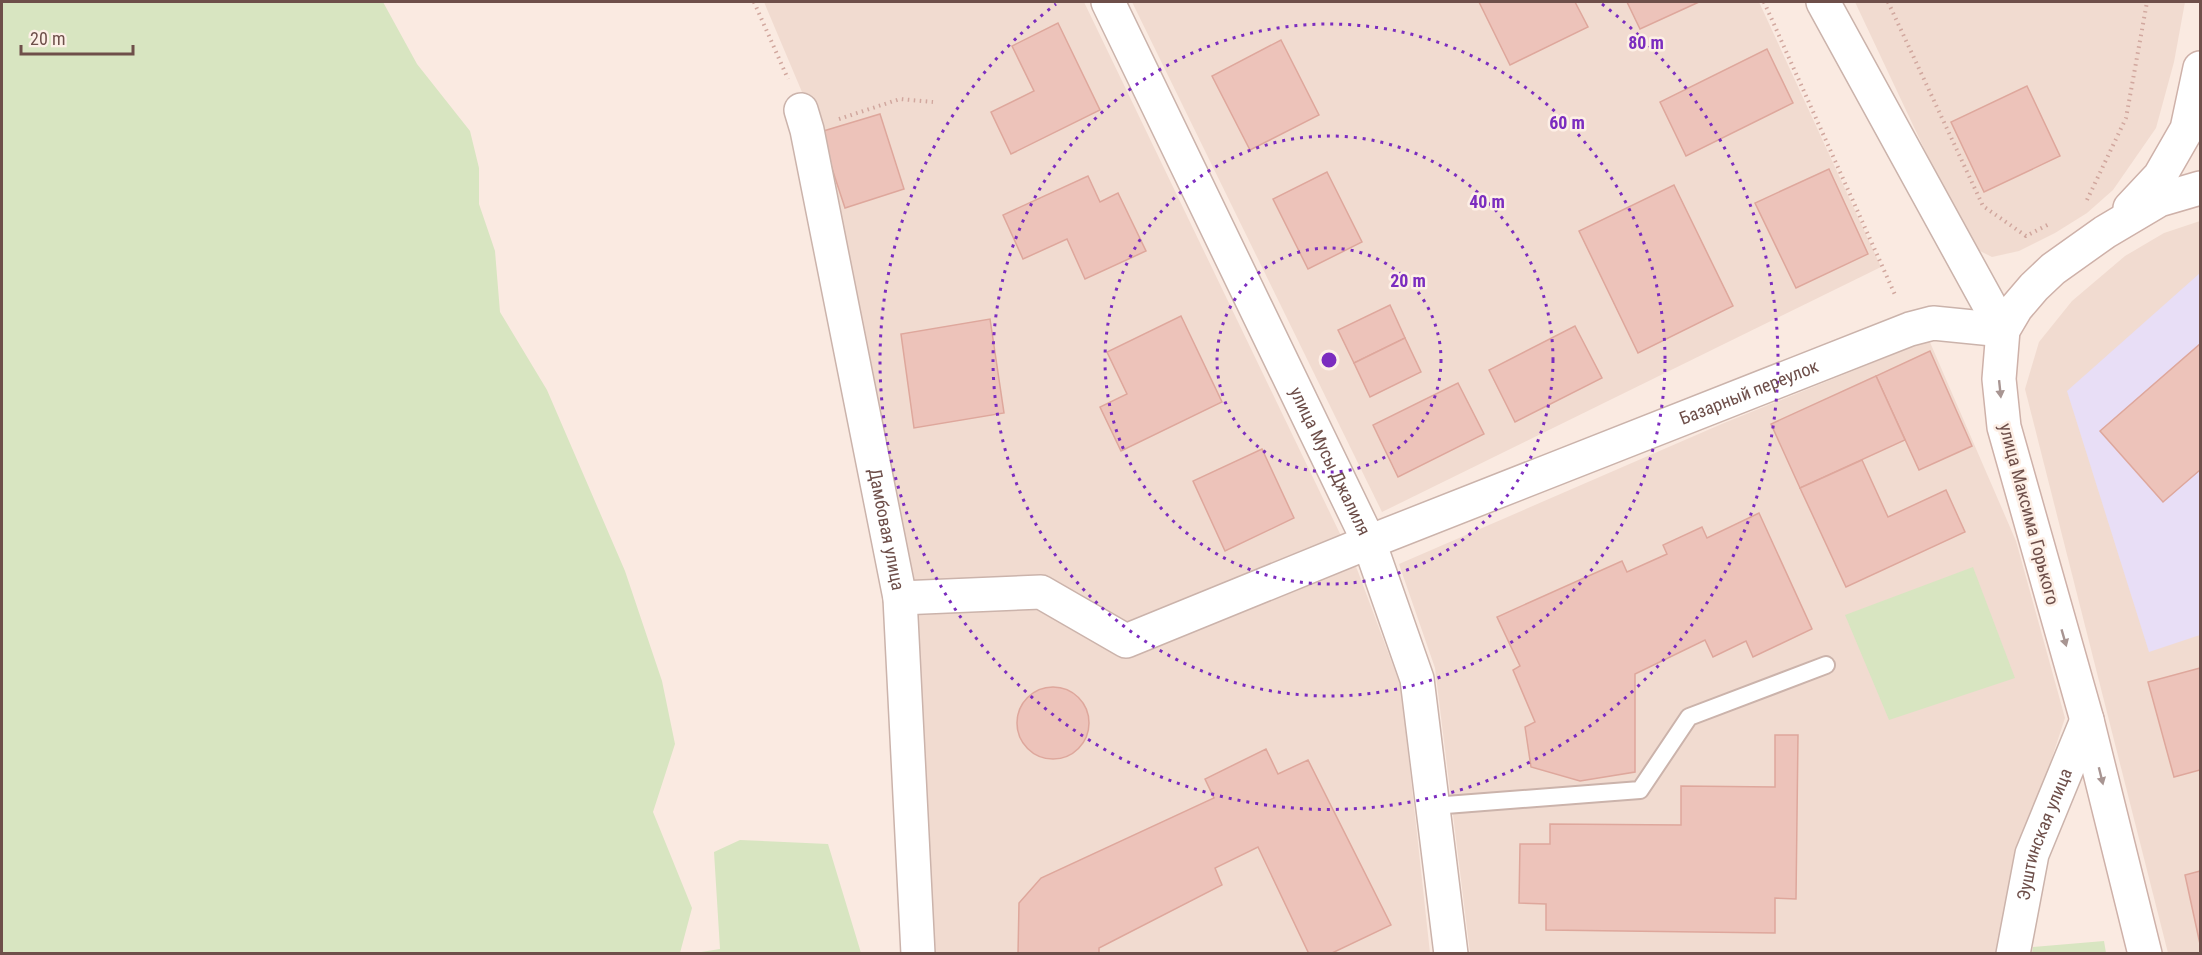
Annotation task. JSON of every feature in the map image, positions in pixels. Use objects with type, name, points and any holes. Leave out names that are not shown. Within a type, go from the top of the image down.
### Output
[{"type":"street","name":"улица Мусы Джалиля","points":[[1108,2],[1369,542],[1417,680],[1451,954]]},
{"type":"street","points":[[1823,2],[2003,330]]},
{"type":"street","points":[[2105,232],[2160,176],[2194,135],[2200,68]]},
{"type":"street","name":"Дамбовая улица","points":[[804,120],[900,598],[918,954]]},
{"type":"street","points":[[2003,330],[2016,308],[2053,269],[2105,232],[2159,200],[2200,188]]},
{"type":"street","name":"Базарный переулок","points":[[900,598],[1041,592],[1126,641],[1369,542],[1910,329],[1933,323],[2003,330]]},
{"type":"street","name":"улица Максима Горького","points":[[2003,330],[1999,379],[2004,427],[2087,720],[2145,954]]},
{"type":"street","name":"Эуштинская улица","points":[[2013,954],[2032,854],[2087,720]]},
{"type":"lane","points":[[1433,806],[1640,790],[1689,717],[1826,664]]},
{"type":"path","points":[[754,2],[804,120],[900,99],[933,102]]},
{"type":"path","points":[[1764,2],[1910,329]]},
{"type":"path","points":[[1888,2],[1983,206],[2026,236],[2056,220]]},
{"type":"path","points":[[2085,205],[2126,118],[2147,2]]},
{"type":"shaded area","points":[[764,2],[1084,2],[1357,569],[1401,687],[1430,953],[930,953],[914,601],[818,130]]},
{"type":"shaded area","points":[[1132,2],[1759,2],[1881,267],[1382,512]]},
{"type":"shaded area","points":[[1855,2],[2185,2],[2174,62],[2156,128],[2113,190],[2087,213],[2055,233],[2019,251],[1992,257],[1970,246]]},
{"type":"shaded area","points":[[2200,221],[2200,953],[2168,953],[2025,389],[2039,342],[2072,301],[2125,256],[2164,233]]},
{"type":"shaded area","points":[[2200,273],[2200,635],[2149,652],[2067,391]]},
{"type":"shaded area","points":[[1929,340],[2016,541],[2065,718],[2021,852],[1997,953],[1470,953],[1435,668],[1399,564],[1724,423]]},
{"type":"green space","points":[[2,2],[383,2],[417,64],[470,131],[479,168],[479,204],[495,251],[500,312],[547,390],[625,571],[662,681],[675,744],[653,812],[692,908],[680,953],[2,953]]},
{"type":"green space","points":[[1973,567],[2015,678],[1889,720],[1845,615]]},
{"type":"green space","points":[[740,840],[828,844],[861,953],[695,953],[720,949],[714,852]]},
{"type":"green space","points":[[2104,941],[2106,953],[2032,953],[2033,947]]},
{"type":"building","points":[[1479,2],[1575,2],[1588,27],[1510,65]]},
{"type":"building","points":[[1627,2],[1699,2],[1640,29]]},
{"type":"building","points":[[1058,23],[1100,110],[1011,154],[991,112],[1034,91],[1012,46]]},
{"type":"building","points":[[1281,40],[1319,115],[1250,150],[1212,76]]},
{"type":"building","points":[[1767,49],[1793,103],[1686,156],[1660,102]]},
{"type":"building","points":[[2027,86],[2060,156],[1984,192],[1951,122]]},
{"type":"building","points":[[880,114],[904,189],[845,208],[820,132]]},
{"type":"building","points":[[1829,169],[1868,254],[1796,288],[1755,203]]},
{"type":"building","points":[[1327,172],[1362,242],[1308,269],[1273,199]]},
{"type":"building","points":[[1088,176],[1100,202],[1118,193],[1146,251],[1085,279],[1067,239],[1023,259],[1003,215]]},
{"type":"building","points":[[1674,185],[1733,306],[1638,353],[1579,231]]},
{"type":"building","points":[[1390,305],[1405,338],[1354,363],[1338,330]]},
{"type":"building","points":[[1181,316],[1222,402],[1121,451],[1100,407],[1127,394],[1107,352]]},
{"type":"building","points":[[990,319],[1004,413],[914,428],[901,334]]},
{"type":"building","points":[[1575,326],[1602,378],[1515,422],[1489,370]]},
{"type":"building","points":[[1405,338],[1421,372],[1370,397],[1354,363]]},
{"type":"building","points":[[2200,344],[2200,470],[2163,502],[2100,431]]},
{"type":"building","points":[[1930,351],[1972,446],[1919,470],[1876,376]]},
{"type":"building","points":[[1876,376],[1905,440],[1800,488],[1771,424]]},
{"type":"building","points":[[1458,383],[1484,434],[1398,477],[1373,425]]},
{"type":"building","points":[[1262,449],[1294,518],[1225,551],[1193,481]]},
{"type":"building","points":[[1862,460],[1888,517],[1946,490],[1965,532],[1846,587],[1800,488]]},
{"type":"building","points":[[1759,513],[1812,629],[1753,657],[1746,641],[1713,657],[1705,640],[1635,674],[1635,772],[1580,781],[1531,767],[1525,727],[1535,722],[1513,670],[1520,666],[1497,617],[1622,561],[1627,572],[1667,554],[1663,545],[1702,527],[1707,538]]},
{"type":"building","points":[[2200,668],[2200,770],[2174,777],[2148,682]]},
{"type":"building","points":[[1053,687],[1073,693],[1083,703],[1089,723],[1083,743],[1073,753],[1053,759],[1033,753],[1023,743],[1017,723],[1023,703],[1033,693]]},
{"type":"building","points":[[1775,735],[1798,735],[1796,899],[1775,898],[1775,933],[1546,930],[1546,904],[1519,903],[1520,844],[1550,844],[1550,824],[1681,825],[1681,786],[1775,787]]},
{"type":"building","points":[[1266,749],[1278,774],[1308,760],[1391,925],[1330,954],[1309,954],[1258,847],[1215,868],[1222,885],[1099,948],[1099,954],[1018,954],[1019,903],[1041,878],[1214,798],[1205,779]]},
{"type":"building","points":[[2200,871],[2200,944],[2185,875]]}]
